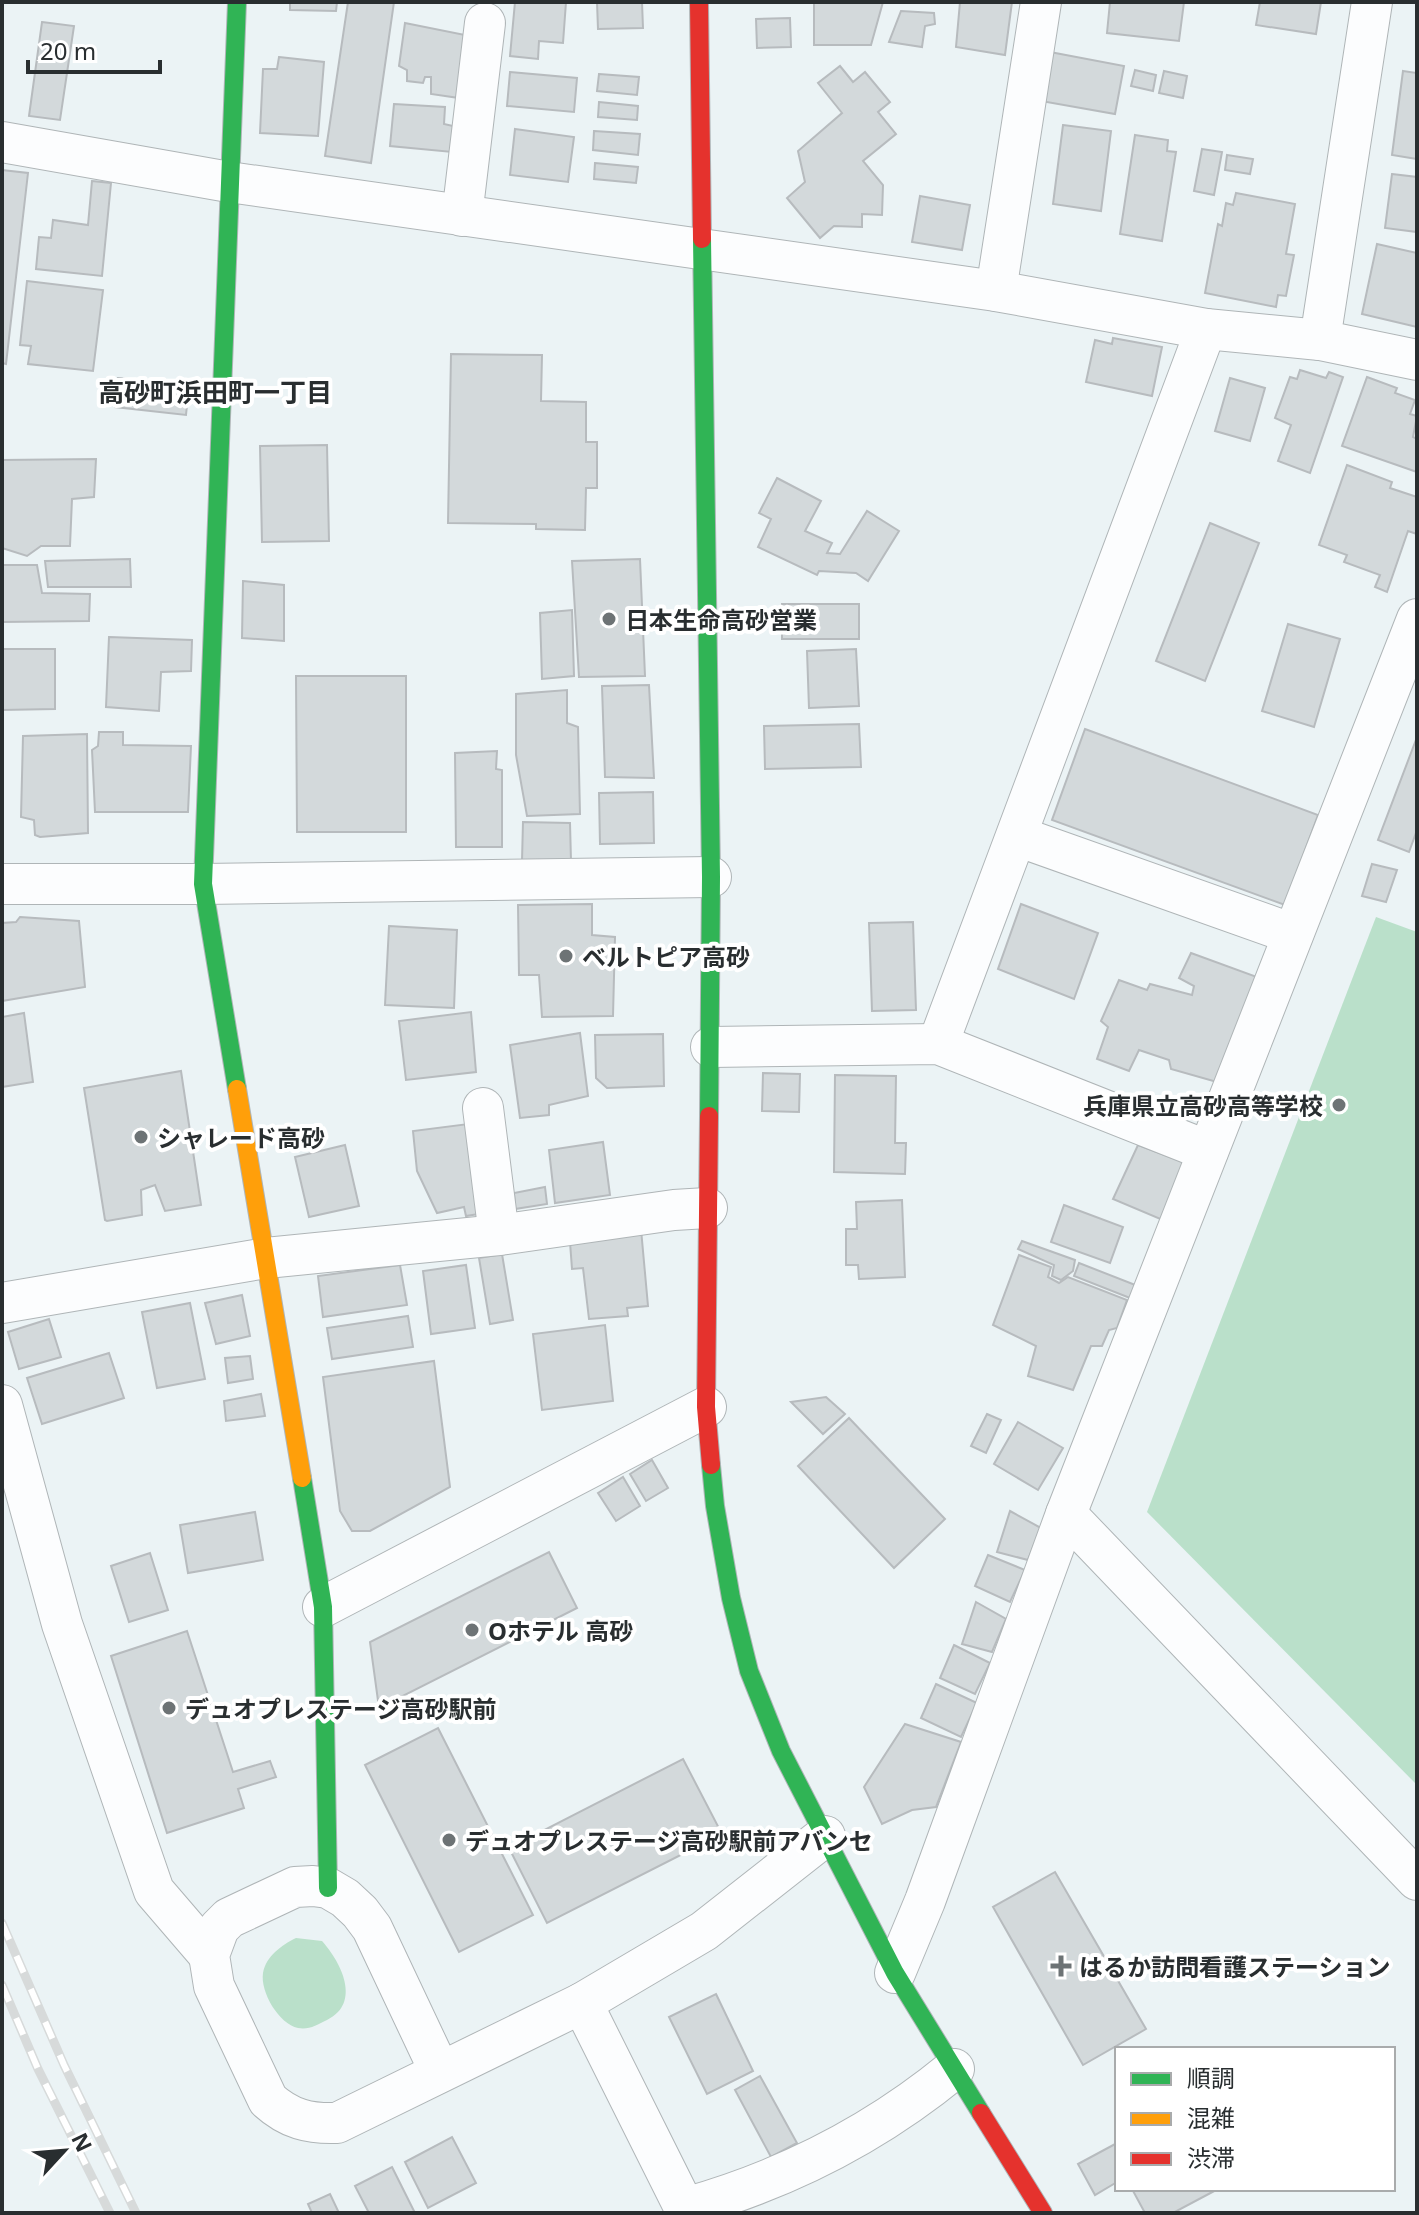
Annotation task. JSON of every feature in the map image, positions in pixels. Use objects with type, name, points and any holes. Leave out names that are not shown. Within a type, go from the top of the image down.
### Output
[{"type":"street","points":[[237,2],[203,884],[323,1607],[328,1888]]},
{"type":"street","points":[[699,2],[711,877],[706,1407],[715,1506],[731,1598],[749,1671],[781,1751],[895,1973],[1043,2213]]},
{"type":"street","points":[[996,291],[1041,2]]},
{"type":"street","points":[[1320,340],[1372,2]]},
{"type":"street","points":[[462,216],[485,23]]},
{"type":"street","points":[[2,142],[229,182],[996,291],[1206,329],[1320,340],[1417,360]]},
{"type":"street","points":[[938,1044],[1206,329]]},
{"type":"street","points":[[895,1973],[925,1901],[1066,1514],[1417,619]]},
{"type":"street","points":[[1017,836],[1293,934]]},
{"type":"street","points":[[2,884],[711,877]]},
{"type":"street","points":[[711,1047],[938,1044],[1208,1151]]},
{"type":"street","points":[[483,1108],[499,1235]]},
{"type":"street","points":[[2,1303],[266,1258],[499,1235],[707,1208]]},
{"type":"street","points":[[2,1405],[62,1624],[154,1891],[209,1955]]},
{"type":"street","points":[[323,1607],[706,1407]]},
{"type":"street","points":[[1066,1514],[1417,1880]]},
{"type":"street","points":[[440,2072],[372,1928],[360,1912],[328,1888],[295,1887],[229,1918],[219,1928],[209,1955],[214,1986],[268,2100],[281,2112],[313,2124],[337,2123],[582,2003],[704,1931],[825,1836]]},
{"type":"street","points":[[582,2003],[686,2211],[812,2163],[899,2112],[954,2069]]},
{"type":"green space","name":"兵庫県立高砂高等学校","points":[[1376,917],[1417,932],[1417,1785],[1147,1512]]},
{"type":"green space","points":[[296,1938],[322,1941],[336,1960],[345,1982],[344,2003],[338,2013],[313,2027],[298,2028],[284,2020],[272,2006],[263,1981],[263,1973],[271,1956]]},
{"type":"building","points":[[290,2],[337,2],[336,11],[290,10]]},
{"type":"building","points":[[348,2],[394,2],[371,163],[325,156]]},
{"type":"building","points":[[515,2],[566,2],[563,43],[539,41],[538,59],[510,56]]},
{"type":"building","points":[[597,2],[642,2],[643,28],[598,29]]},
{"type":"building","points":[[814,2],[883,2],[871,45],[814,45]]},
{"type":"building","points":[[960,2],[1012,2],[1005,55],[956,47]]},
{"type":"building","points":[[1110,2],[1184,2],[1179,41],[1107,33]]},
{"type":"building","points":[[1260,2],[1321,2],[1316,34],[1256,25]]},
{"type":"building","points":[[901,11],[934,13],[935,24],[925,26],[922,47],[889,42]]},
{"type":"building","points":[[790,18],[791,47],[757,48],[756,19]]},
{"type":"building","points":[[42,22],[74,26],[60,120],[29,116]]},
{"type":"building","points":[[405,23],[465,35],[459,98],[431,94],[431,77],[425,77],[423,83],[407,81],[407,70],[399,66]]},
{"type":"building","points":[[1050,52],[1124,66],[1115,114],[1041,101]]},
{"type":"building","points":[[279,57],[324,62],[318,136],[260,133],[263,69],[277,69]]},
{"type":"building","points":[[840,66],[853,82],[865,72],[890,102],[878,112],[896,134],[863,161],[883,185],[882,215],[862,214],[862,227],[834,226],[820,238],[787,198],[805,182],[798,151],[842,113],[818,83]]},
{"type":"building","points":[[1135,70],[1156,75],[1153,91],[1131,86]]},
{"type":"building","points":[[1164,71],[1187,76],[1183,98],[1159,93]]},
{"type":"building","points":[[1403,71],[1417,73],[1417,159],[1392,155]]},
{"type":"building","points":[[510,72],[577,78],[574,112],[507,106]]},
{"type":"building","points":[[599,74],[639,77],[637,95],[597,91]]},
{"type":"building","points":[[599,102],[638,106],[637,120],[598,117]]},
{"type":"building","points":[[394,104],[445,107],[444,124],[453,126],[452,152],[390,146]]},
{"type":"building","points":[[1063,125],[1111,131],[1101,211],[1053,204]]},
{"type":"building","points":[[515,129],[574,137],[568,182],[510,175]]},
{"type":"building","points":[[594,131],[640,134],[638,155],[593,150]]},
{"type":"building","points":[[1135,135],[1168,140],[1167,151],[1176,152],[1162,241],[1120,234]]},
{"type":"building","points":[[1202,149],[1222,152],[1214,195],[1194,191]]},
{"type":"building","points":[[1227,155],[1253,159],[1250,174],[1225,170]]},
{"type":"building","points":[[595,163],[638,167],[636,183],[594,179]]},
{"type":"building","points":[[2,170],[28,173],[6,364],[2,363]]},
{"type":"building","points":[[1392,174],[1417,177],[1417,232],[1385,228]]},
{"type":"building","points":[[92,181],[111,183],[102,276],[36,269],[39,237],[51,238],[53,220],[88,225]]},
{"type":"building","points":[[1236,193],[1295,204],[1286,254],[1294,255],[1286,296],[1278,295],[1276,307],[1205,293],[1218,224],[1222,226],[1226,203],[1233,205]]},
{"type":"building","points":[[920,196],[970,205],[962,250],[912,242]]},
{"type":"building","points":[[1377,244],[1417,253],[1417,327],[1362,314]]},
{"type":"building","points":[[27,281],[103,290],[93,371],[28,364],[31,346],[20,345]]},
{"type":"building","points":[[1113,338],[1162,347],[1152,396],[1086,382],[1095,340],[1112,344]]},
{"type":"building","points":[[451,354],[542,355],[541,401],[586,402],[586,442],[597,442],[597,488],[586,488],[585,530],[536,529],[536,524],[448,523]]},
{"type":"building","points":[[1300,370],[1326,378],[1329,372],[1343,377],[1310,473],[1278,461],[1291,425],[1275,418],[1290,377],[1297,379]]},
{"type":"building","points":[[1367,377],[1397,388],[1395,393],[1415,400],[1410,414],[1417,416],[1413,437],[1417,439],[1417,472],[1342,446]]},
{"type":"building","points":[[118,378],[189,385],[186,415],[115,407]]},
{"type":"building","points":[[1230,378],[1265,388],[1250,441],[1215,431]]},
{"type":"building","points":[[327,445],[329,541],[262,542],[260,446]]},
{"type":"building","points":[[96,459],[94,497],[72,499],[70,546],[41,546],[27,556],[2,548],[2,460]]},
{"type":"building","points":[[1347,465],[1392,482],[1390,488],[1417,497],[1417,534],[1408,531],[1387,592],[1375,587],[1380,575],[1344,562],[1347,555],[1319,545]]},
{"type":"building","points":[[777,478],[821,501],[805,531],[832,543],[827,553],[840,554],[867,511],[899,531],[868,581],[856,573],[819,571],[817,575],[758,547],[771,519],[759,513]]},
{"type":"building","points":[[1210,523],[1259,543],[1205,681],[1156,661]]},
{"type":"building","points":[[130,559],[131,587],[48,587],[45,561]]},
{"type":"building","name":"日本生命高砂営業","points":[[640,559],[645,676],[579,677],[572,561]]},
{"type":"building","points":[[2,565],[37,565],[42,593],[90,594],[89,621],[2,622]]},
{"type":"building","points":[[243,581],[284,585],[284,641],[242,638]]},
{"type":"building","points":[[782,604],[859,604],[859,639],[782,639]]},
{"type":"building","points":[[572,610],[574,676],[542,679],[540,613]]},
{"type":"building","points":[[1288,624],[1340,639],[1314,727],[1262,711]]},
{"type":"building","points":[[109,637],[192,640],[191,671],[161,672],[159,711],[106,707]]},
{"type":"building","points":[[2,649],[55,649],[55,709],[2,710]]},
{"type":"building","points":[[856,649],[859,706],[809,708],[807,651]]},
{"type":"building","points":[[296,676],[406,676],[406,832],[297,832]]},
{"type":"building","points":[[649,685],[654,778],[605,777],[602,686]]},
{"type":"building","points":[[567,690],[567,723],[578,727],[580,814],[527,816],[516,755],[516,694]]},
{"type":"building","points":[[859,724],[861,767],[765,769],[764,726]]},
{"type":"building","points":[[1085,729],[1318,815],[1285,905],[1052,820]]},
{"type":"building","points":[[99,732],[123,732],[123,745],[191,746],[188,812],[95,812],[92,750],[98,746]]},
{"type":"building","points":[[87,734],[88,833],[35,835],[34,820],[21,817],[23,736]]},
{"type":"building","points":[[1417,737],[1417,830],[1409,852],[1378,840]]},
{"type":"building","points":[[497,751],[496,769],[502,770],[502,847],[456,847],[455,753]]},
{"type":"building","points":[[653,792],[654,843],[600,844],[599,793]]},
{"type":"building","points":[[523,822],[570,823],[571,861],[522,861]]},
{"type":"building","points":[[1372,864],[1397,870],[1386,902],[1362,896]]},
{"type":"building","name":"ベルトピア高砂","points":[[592,904],[592,935],[615,937],[613,1016],[542,1017],[539,975],[519,975],[518,905]]},
{"type":"building","points":[[1021,904],[1098,933],[1074,999],[998,969]]},
{"type":"building","points":[[20,917],[79,921],[85,987],[2,1001],[2,923],[16,922]]},
{"type":"building","points":[[913,922],[916,1010],[872,1011],[869,923]]},
{"type":"building","points":[[389,926],[457,930],[454,1008],[385,1005]]},
{"type":"building","points":[[1191,953],[1257,977],[1224,1084],[1171,1069],[1169,1060],[1139,1050],[1129,1071],[1097,1059],[1108,1027],[1101,1021],[1119,980],[1147,990],[1150,984],[1192,995],[1194,986],[1179,978]]},
{"type":"building","points":[[471,1012],[476,1072],[406,1080],[399,1021]]},
{"type":"building","points":[[24,1013],[33,1082],[2,1087],[2,1017]]},
{"type":"building","points":[[580,1033],[588,1096],[549,1105],[549,1115],[520,1118],[510,1045]]},
{"type":"building","points":[[663,1034],[664,1086],[607,1088],[596,1078],[595,1035]]},
{"type":"building","name":"シャレード高砂","points":[[181,1071],[201,1205],[165,1211],[155,1185],[141,1190],[142,1215],[105,1220],[84,1088]]},
{"type":"building","points":[[763,1073],[800,1074],[799,1112],[762,1111]]},
{"type":"building","points":[[835,1075],[896,1076],[895,1143],[906,1143],[905,1174],[834,1172]]},
{"type":"building","points":[[476,1123],[485,1213],[466,1216],[464,1207],[437,1213],[417,1171],[413,1131]]},
{"type":"building","points":[[603,1142],[610,1195],[555,1203],[549,1150]]},
{"type":"building","points":[[345,1145],[359,1206],[309,1217],[295,1157]]},
{"type":"building","points":[[1138,1145],[1186,1163],[1165,1221],[1113,1199]]},
{"type":"building","points":[[545,1187],[547,1204],[515,1209],[514,1193]]},
{"type":"building","points":[[902,1200],[905,1277],[859,1279],[858,1265],[846,1265],[846,1229],[857,1229],[856,1202]]},
{"type":"building","points":[[1064,1205],[1123,1227],[1110,1263],[1051,1242]]},
{"type":"building","points":[[641,1229],[648,1306],[627,1308],[628,1316],[589,1319],[583,1268],[572,1269],[570,1242]]},
{"type":"building","points":[[1022,1241],[1075,1260],[1073,1271],[1061,1280],[1052,1276],[1054,1265],[1018,1249]]},
{"type":"building","points":[[502,1254],[513,1320],[490,1324],[479,1258]]},
{"type":"building","points":[[1019,1255],[1051,1267],[1048,1277],[1059,1283],[1068,1277],[1127,1300],[1117,1328],[1109,1330],[1102,1346],[1091,1346],[1073,1390],[1028,1376],[1036,1346],[993,1325]]},
{"type":"building","points":[[1079,1263],[1143,1288],[1135,1300],[1074,1276]]},
{"type":"building","points":[[400,1265],[407,1305],[323,1317],[318,1276]]},
{"type":"building","points":[[466,1265],[475,1328],[431,1334],[423,1271]]},
{"type":"building","points":[[242,1295],[250,1336],[216,1344],[205,1303]]},
{"type":"building","points":[[190,1303],[205,1379],[157,1388],[142,1312]]},
{"type":"building","points":[[408,1316],[413,1347],[332,1359],[327,1328]]},
{"type":"building","points":[[49,1319],[61,1357],[19,1369],[8,1332]]},
{"type":"building","points":[[605,1325],[613,1401],[542,1410],[533,1334]]},
{"type":"building","points":[[109,1353],[124,1398],[42,1424],[27,1378]]},
{"type":"building","points":[[250,1356],[253,1379],[228,1383],[225,1358]]},
{"type":"building","points":[[434,1361],[450,1487],[370,1531],[352,1531],[340,1511],[323,1377]]},
{"type":"building","points":[[261,1394],[265,1416],[226,1421],[224,1401]]},
{"type":"building","points":[[826,1397],[845,1414],[823,1434],[791,1402]]},
{"type":"building","points":[[987,1414],[1001,1420],[986,1453],[971,1446]]},
{"type":"building","points":[[849,1418],[945,1519],[894,1568],[798,1466]]},
{"type":"building","points":[[1018,1422],[1063,1448],[1038,1490],[994,1464]]},
{"type":"building","points":[[652,1460],[668,1488],[646,1501],[630,1474]]},
{"type":"building","points":[[623,1477],[640,1506],[616,1521],[598,1493]]},
{"type":"building","points":[[1010,1511],[1041,1528],[1028,1560],[997,1552]]},
{"type":"building","points":[[255,1512],[263,1560],[188,1573],[180,1525]]},
{"type":"building","points":[[549,1552],[577,1608],[379,1708],[370,1642]]},
{"type":"building","points":[[150,1553],[168,1610],[129,1622],[111,1566]]},
{"type":"building","points":[[988,1555],[1025,1570],[1010,1602],[975,1586]]},
{"type":"building","points":[[976,1602],[1006,1619],[992,1652],[962,1644]]},
{"type":"building","name":"デュオプレステージ高砂駅前","points":[[187,1631],[233,1772],[270,1761],[276,1777],[238,1789],[244,1808],[167,1833],[111,1656]]},
{"type":"building","points":[[954,1645],[990,1663],[975,1694],[940,1678]]},
{"type":"building","points":[[936,1684],[977,1703],[961,1737],[921,1718]]},
{"type":"building","points":[[905,1724],[961,1742],[936,1807],[912,1810],[882,1824],[864,1787]]},
{"type":"building","name":"デュオプレステージ高砂駅前アバンセ","points":[[438,1728],[533,1915],[459,1952],[365,1765]]},
{"type":"building","points":[[683,1759],[722,1834],[547,1923],[509,1848]]},
{"type":"building","name":"はるか訪問看護ステーション","points":[[1055,1872],[1146,2029],[1083,2065],[993,1907]]},
{"type":"building","points":[[716,1994],[753,2071],[707,2094],[669,2017]]},
{"type":"building","points":[[760,2076],[797,2143],[771,2157],[735,2090]]},
{"type":"building","points":[[452,2137],[476,2183],[428,2208],[405,2162]]},
{"type":"building","points":[[1115,2144],[1115,2183],[1095,2195],[1078,2164]]},
{"type":"building","points":[[392,2167],[415,2213],[369,2213],[355,2186]]},
{"type":"building","points":[[1133,2191],[1214,2191],[1173,2213],[1145,2213]]},
{"type":"building","points":[[330,2194],[339,2213],[312,2213],[308,2204]]},
{"type":"railway","points":[[2,1923],[64,2065],[136,2213]]},
{"type":"railway","points":[[2,1985],[38,2069],[110,2213]]},
{"type":"traffic: fast","points":[[237,2],[203,884],[237,1089]]},
{"type":"traffic: fast","points":[[702,239],[711,877],[709,1116]]},
{"type":"traffic: fast","points":[[711,1465],[731,1598],[749,1671],[781,1751],[895,1973],[981,2113]]},
{"type":"traffic: fast","points":[[302,1478],[323,1607],[328,1888]]},
{"type":"traffic: slow","points":[[237,1089],[302,1478]]},
{"type":"traffic: jam","points":[[699,2],[702,239]]},
{"type":"traffic: jam","points":[[709,1116],[706,1407],[711,1465]]},
{"type":"traffic: jam","points":[[981,2113],[1043,2213]]},
{"type":"place","name":"日本生命高砂営業","points":[[609,619]]},
{"type":"place","name":"ベルトピア高砂","points":[[566,956]]},
{"type":"place","name":"兵庫県立高砂高等学校","points":[[1339,1105]]},
{"type":"place","name":"シャレード高砂","points":[[141,1137]]},
{"type":"place","name":"Oホテル 高砂","points":[[472,1630]]},
{"type":"place","name":"デュオプレステージ高砂駅前","points":[[169,1708]]},
{"type":"place","name":"デュオプレステージ高砂駅前アバンセ","points":[[449,1840]]},
{"type":"place","name":"はるか訪問看護ステーション","points":[[1061,1966]]},
{"type":"district","name":"高砂町浜田町一丁目","points":[[215,392]]}]
